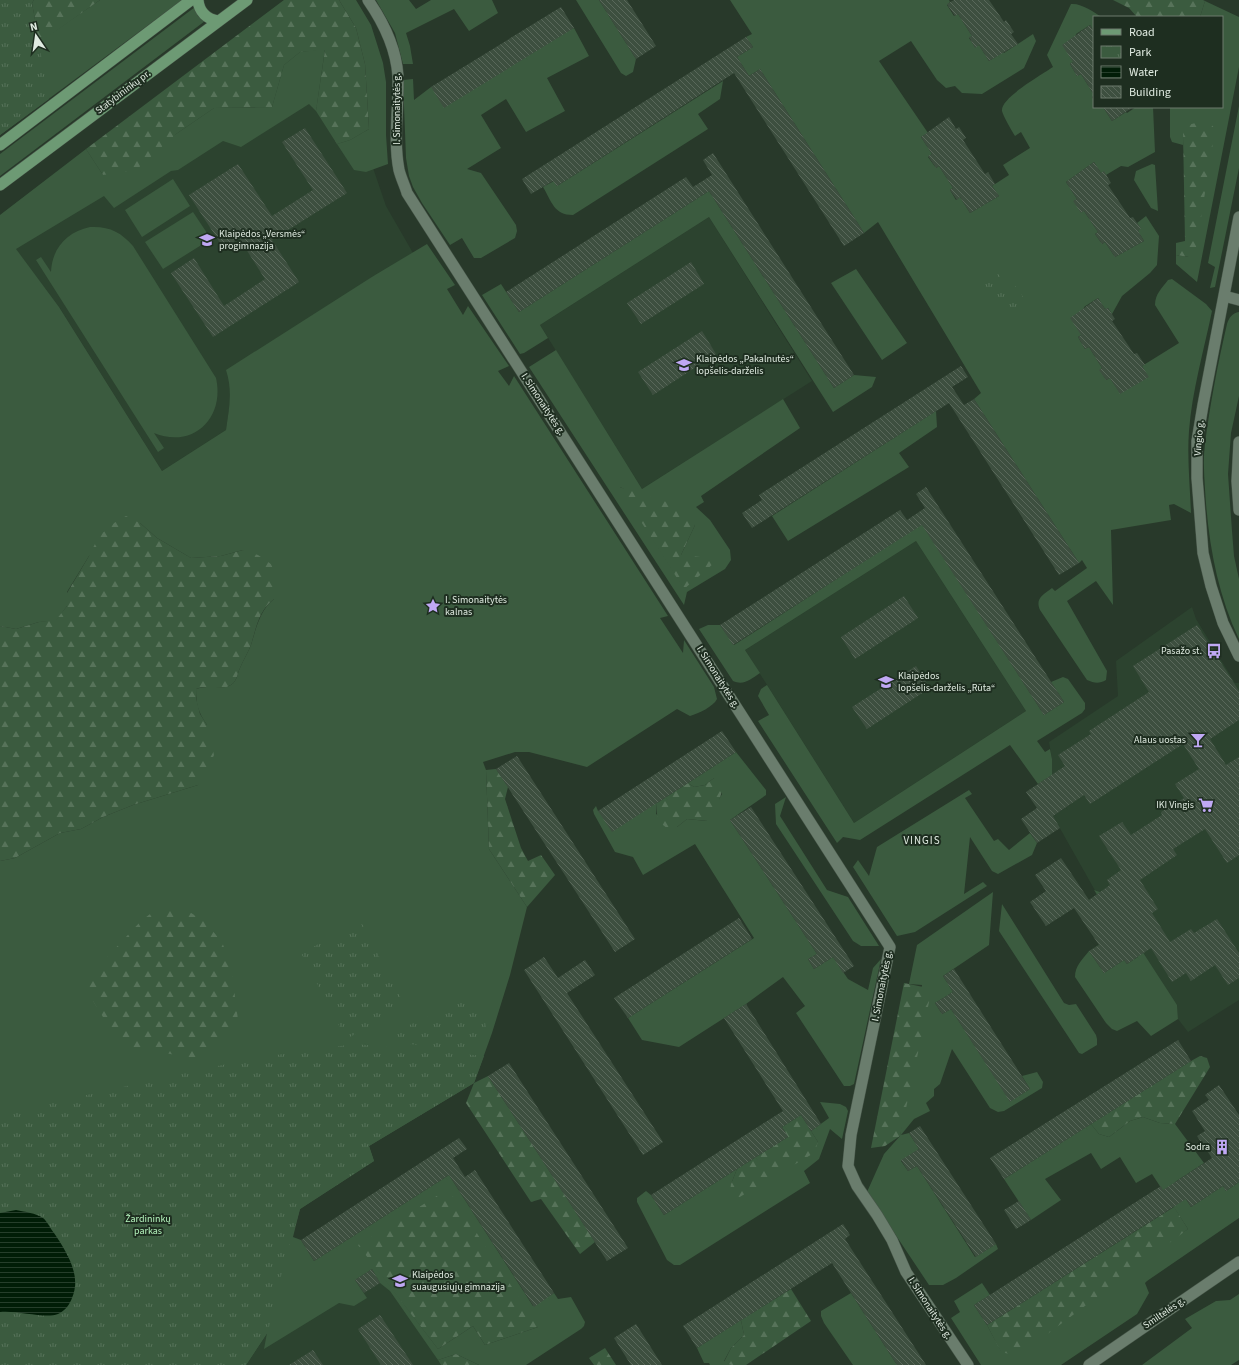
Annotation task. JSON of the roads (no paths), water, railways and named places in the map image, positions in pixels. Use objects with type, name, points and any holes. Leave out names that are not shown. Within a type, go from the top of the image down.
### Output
[{"type":"main road","points":[[0,145],[192,0]]},
{"type":"main road","points":[[198,0],[198,6],[202,13],[211,20],[218,21]]},
{"type":"main road","name":"Statybininkų pr.","points":[[0,185],[246,0]]},
{"type":"street","name":"I. Simonaitytės g.","points":[[368,0],[388,34],[395,58],[398,75],[397,153],[400,171],[407,194],[890,947],[851,1135],[848,1166],[857,1186],[892,1240],[906,1272],[968,1365]]},
{"type":"street","name":"Vingio g.","points":[[1239,217],[1197,441],[1197,478],[1203,553],[1211,586],[1223,623],[1239,656]]},
{"type":"street","points":[[1224,296],[1239,300]]},
{"type":"street","points":[[1239,442],[1237,481],[1239,510]]},
{"type":"street","name":"Smiltelės g.","points":[[1089,1365],[1239,1262]]},
{"type":"water","points":[[16,1210],[34,1214],[44,1219],[68,1255],[74,1272],[75,1289],[69,1305],[58,1314],[46,1316],[14,1312],[0,1312],[0,1213]]},
{"type":"place","name":"Klaipėdos „Versmės“ progimnazija","points":[[207,240]]},
{"type":"place","name":"Klaipėdos „Pakalnutės“ lopšelis-darželis","points":[[684,365]]},
{"type":"place","name":"I. Simonaitytės kalnas","points":[[433,606]]},
{"type":"place","name":"Pasažo st.","points":[[1214,651]]},
{"type":"place","name":"Klaipėdos lopšelis-darželis „Rūta“","points":[[886,682]]},
{"type":"place","name":"Alaus uostas","points":[[1198,740]]},
{"type":"place","name":"IKI Vingis","points":[[1206,805]]},
{"type":"place","name":"Sodra","points":[[1222,1147]]},
{"type":"place","name":"Klaipėdos suaugusiųjų gimnazija","points":[[400,1281]]},
{"type":"district","name":"VINGIS","points":[[922,840]]},
{"type":"park label","name":"Žardininkų parkas","points":[[148,1224]]}]
